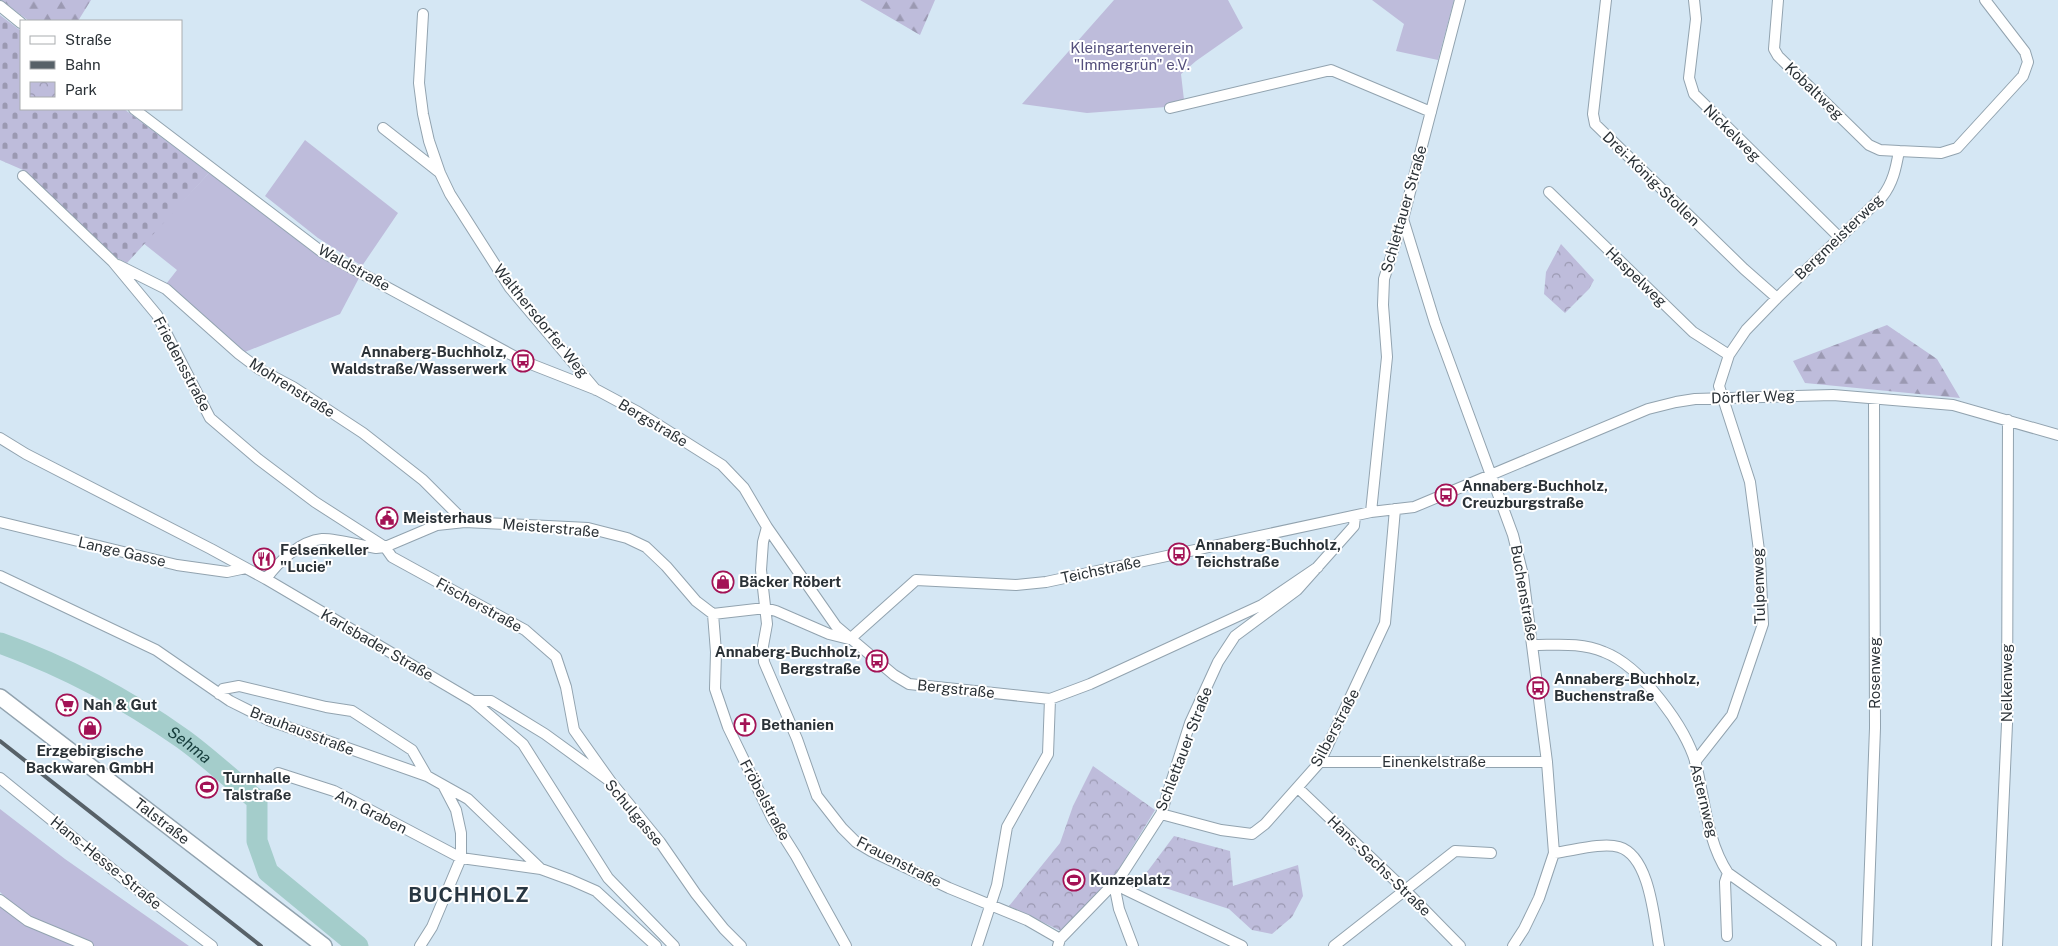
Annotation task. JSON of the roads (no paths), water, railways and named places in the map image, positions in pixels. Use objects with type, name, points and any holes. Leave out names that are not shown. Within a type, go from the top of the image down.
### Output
[{"type":"main road","name":"Talstraße","points":[[0,696],[324,946]]},
{"type":"street","name":"Schlettauer Straße","points":[[1371,512],[1387,357],[1383,304],[1384,279],[1403,220],[1460,0]]},
{"type":"street","name":"Drei-König-Stollen","points":[[1606,0],[1593,114],[1596,124],[1776,298]]},
{"type":"street","name":"Nickelweg","points":[[1694,0],[1696,19],[1689,78],[1694,94],[1840,238]]},
{"type":"street","name":"Kobaltweg","points":[[1778,0],[1774,50],[1778,56],[1869,145],[1880,150],[1899,151]]},
{"type":"street","points":[[1899,151],[1941,153],[1957,148],[2023,76],[2028,62],[2024,52],[1985,0]]},
{"type":"street","points":[[0,6],[20,22]]},
{"type":"street","name":"Walthersdorfer Weg","points":[[423,14],[419,83],[429,141],[440,173],[450,194],[510,288],[597,390]]},
{"type":"street","points":[[1170,108],[1331,70],[1431,112]]},
{"type":"street","name":"Waldstraße","points":[[135,110],[322,252],[523,362],[597,390]]},
{"type":"street","name":"Walthersdorfer Weg","points":[[383,128],[440,173]]},
{"type":"street","name":"Bergmeisterweg","points":[[1723,397],[1719,386],[1729,355],[1746,330],[1776,298],[1840,238],[1890,187],[1896,171],[1899,151]]},
{"type":"street","name":"Friedensstraße","points":[[23,176],[113,262],[157,315],[210,418],[258,459],[315,502],[385,546]]},
{"type":"street","name":"Haspelweg","points":[[1549,192],[1693,332],[1729,355]]},
{"type":"street","name":"Buchenstraße","points":[[1403,220],[1435,323],[1513,534],[1523,575],[1547,762],[1554,853],[1539,898],[1524,929],[1513,946]]},
{"type":"street","name":"Mohrenstraße","points":[[113,262],[166,289],[239,354],[259,369],[293,387],[363,433],[422,480],[465,522]]},
{"type":"street","name":"Bergstraße","points":[[597,390],[638,412],[722,465],[744,488],[768,527],[836,626],[850,640],[894,675],[909,684],[1050,699],[1090,684],[1262,605],[1318,567]]},
{"type":"street","name":"Dörfler Weg","points":[[1395,509],[1414,507],[1648,409],[1676,402],[1723,397],[1833,395],[1953,405],[2058,435]]},
{"type":"street","name":"Tulpenweg","points":[[1695,762],[1732,715],[1763,624],[1760,558],[1750,482],[1723,397]]},
{"type":"street","name":"Rosenweg","points":[[1867,946],[1875,728],[1874,399]]},
{"type":"street","name":"Nelkenweg","points":[[1997,946],[2007,724],[2008,420]]},
{"type":"street","name":"Karlsbader Straße","points":[[0,438],[26,454],[266,579],[473,701],[523,744],[608,878],[674,946]]},
{"type":"street","name":"Teichstraße","points":[[850,640],[916,580],[1016,585],[1046,582],[1371,512],[1395,509]]},
{"type":"street","name":"Silberstraße","points":[[1161,814],[1221,830],[1252,834],[1265,824],[1320,762],[1385,623],[1395,509]]},
{"type":"street","name":"Schlettauer Straße","points":[[1059,942],[1114,884],[1161,814],[1190,723],[1218,662],[1235,636],[1297,590],[1354,526],[1355,516]]},
{"type":"street","name":"Lange Gasse","points":[[0,522],[177,565],[227,572],[246,568]]},
{"type":"street","name":"Meisterstraße","points":[[266,579],[273,569],[287,556],[306,543],[323,538],[376,548],[437,524],[465,522],[588,528],[627,538],[646,547],[666,566],[696,601],[713,614]]},
{"type":"street","name":"Frauenstraße","points":[[768,527],[763,542],[761,570],[767,624],[763,646],[764,662],[797,739],[817,796],[856,842],[949,888],[1027,920],[1059,942]]},
{"type":"street","name":"Fischerstraße","points":[[385,546],[392,557],[525,630],[556,657],[566,686],[574,730],[612,782]]},
{"type":"street","name":"Brauhausstraße","points":[[0,576],[156,650],[230,701],[268,720],[427,776],[468,799],[541,869]]},
{"type":"street","points":[[713,614],[765,608],[829,634],[850,640]]},
{"type":"street","name":"Fröbelstraße","points":[[713,614],[716,652],[715,689],[728,727],[768,811],[796,856],[846,946]]},
{"type":"street","name":"Asternweg","points":[[1532,645],[1574,644],[1604,652],[1630,666],[1671,712],[1695,762],[1718,859],[1728,873]]},
{"type":"street","points":[[219,694],[223,689],[239,686],[326,707],[352,711],[412,750],[427,776]]},
{"type":"street","points":[[976,946],[997,885],[1007,827],[1048,754],[1050,699]]},
{"type":"street","name":"Schulgasse","points":[[473,701],[491,701],[545,734],[612,782],[660,842],[696,894],[724,929],[741,946]]},
{"type":"street","name":"Einenkelstraße","points":[[1320,762],[1547,762]]},
{"type":"street","name":"Am Graben","points":[[278,773],[334,792],[460,858],[541,869]]},
{"type":"street","name":"Hans-Hesse-Straße","points":[[0,778],[212,946]]},
{"type":"street","points":[[420,946],[432,927],[460,858],[461,834],[456,810],[444,786]]},
{"type":"street","name":"Hans-Sachs-Straße","points":[[1298,788],[1404,889],[1460,946]]},
{"type":"street","points":[[1554,853],[1608,845],[1619,847],[1629,852],[1647,882],[1659,946]]},
{"type":"street","points":[[1334,946],[1454,851],[1491,853]]},
{"type":"street","points":[[541,869],[596,891],[656,946]]},
{"type":"street","points":[[1727,936],[1725,882],[1728,873],[1831,946]]},
{"type":"street","points":[[1114,884],[1119,909],[1133,946]]},
{"type":"street","points":[[1114,884],[1242,946]]},
{"type":"street","points":[[0,900],[28,921],[88,946]]},
{"type":"waterway","name":"Sehma","points":[[0,643],[72,673],[139,710],[192,746],[257,800],[257,841],[268,872],[358,946]]},
{"type":"railway","points":[[0,741],[261,946]]},
{"type":"place","name":"Annaberg-Buchholz, Waldstraße/Wasserwerk","points":[[523,361]]},
{"type":"place","name":"Annaberg-Buchholz, Creuzburgstraße","points":[[1446,495]]},
{"type":"place","name":"Meisterhaus","points":[[387,518]]},
{"type":"place","name":"Annaberg-Buchholz, Teichstraße","points":[[1179,554]]},
{"type":"place","name":"Felsenkeller \"Lucie\"","points":[[264,559]]},
{"type":"place","name":"Bäcker Röbert","points":[[723,582]]},
{"type":"place","name":"Annaberg-Buchholz, Bergstraße","points":[[877,661]]},
{"type":"place","name":"Annaberg-Buchholz, Buchenstraße","points":[[1538,688]]},
{"type":"place","name":"Nah & Gut","points":[[67,705]]},
{"type":"place","name":"Bethanien","points":[[745,725]]},
{"type":"place","name":"Erzgebirgische Backwaren GmbH","points":[[90,728]]},
{"type":"place","name":"Turnhalle Talstraße","points":[[207,787]]},
{"type":"place","name":"Kunzeplatz","points":[[1074,880]]},
{"type":"district","name":"BUCHHOLZ","points":[[469,895]]},
{"type":"park label","name":"Kleingartenverein \"Immergrün\" e.V.","points":[[1132,56]]}]
